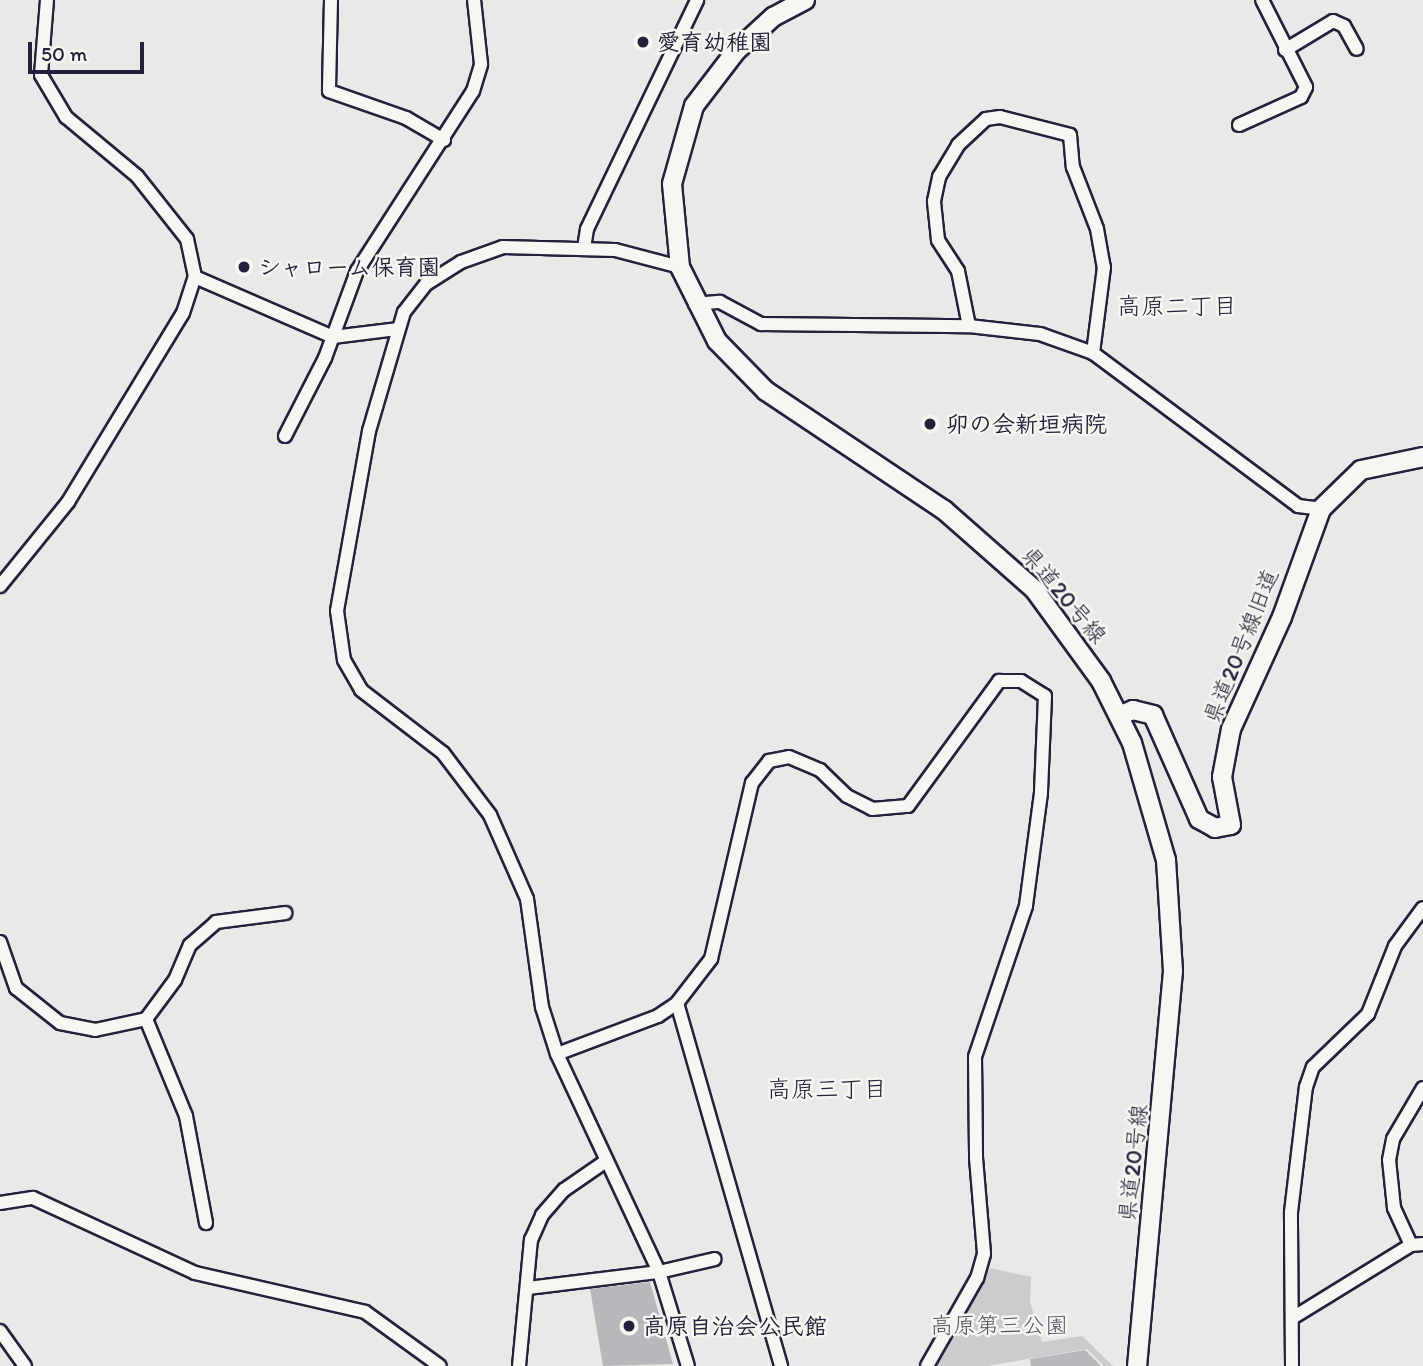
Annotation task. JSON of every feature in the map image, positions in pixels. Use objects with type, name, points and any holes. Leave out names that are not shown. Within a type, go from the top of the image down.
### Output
[{"type":"main road","name":"県道20号線","points":[[796,1],[736,51],[694,106],[671,184],[680,268],[695,304],[717,341],[766,391],[944,510],[1013,567],[1059,618],[1121,715],[1159,829],[1172,935],[1170,1042],[1137,1366]]},
{"type":"main road","name":"県道20号線旧道","points":[[1121,715],[1133,710],[1153,715],[1199,819],[1215,828],[1231,825],[1222,777],[1231,729],[1283,617],[1321,509],[1361,470],[1423,457]]},
{"type":"street","points":[[0,586],[68,502],[183,313],[195,277],[187,239],[137,176],[66,117],[41,75],[47,0]]},
{"type":"street","points":[[331,0],[329,91],[405,118],[444,140]]},
{"type":"street","points":[[285,436],[333,337],[357,271],[444,140],[473,91],[481,64],[474,0]]},
{"type":"street","points":[[584,248],[587,229],[635,139],[697,0]]},
{"type":"street","points":[[1239,125],[1301,97],[1306,88],[1284,50],[1262,0]]},
{"type":"street","points":[[1284,50],[1333,21],[1344,26],[1357,49]]},
{"type":"street","points":[[969,326],[958,271],[938,240],[934,201],[939,177],[958,145],[986,119],[1000,117],[1070,135],[1073,167],[1097,229],[1104,267],[1093,353]]},
{"type":"street","points":[[680,268],[615,250],[503,247],[461,262],[426,284],[397,329],[369,431],[337,611],[339,640],[361,690],[443,753],[489,815],[527,899],[542,1007],[556,1054],[659,1272],[688,1366]]},
{"type":"street","points":[[195,277],[333,337],[397,329]]},
{"type":"street","points":[[695,304],[720,302],[761,324],[969,326],[1040,334],[1093,353],[1297,506],[1321,509]]},
{"type":"street","points":[[556,1054],[657,1016],[677,1003],[720,939],[736,839],[752,783],[769,761],[789,757],[820,770],[847,796],[872,809],[908,806],[999,681],[1021,681],[1045,696],[1041,793],[1026,906],[975,1057],[976,1158],[984,1254],[977,1278],[927,1366]]},
{"type":"street","points":[[1292,1366],[1294,1317],[1291,1212],[1306,1087],[1313,1067],[1368,1014],[1395,946],[1423,908]]},
{"type":"street","points":[[0,942],[16,988],[60,1023],[95,1030],[146,1019],[164,998],[190,945],[216,922],[285,913]]},
{"type":"street","points":[[677,1003],[781,1366]]},
{"type":"street","points":[[146,1019],[186,1116],[206,1223]]},
{"type":"street","points":[[1294,1317],[1417,1244],[1394,1208],[1389,1160],[1393,1139],[1423,1088]]},
{"type":"street","points":[[519,1366],[531,1240],[542,1215],[564,1190],[606,1161]]},
{"type":"street","points":[[0,1203],[33,1198],[195,1273],[365,1312],[440,1366]]},
{"type":"street","points":[[528,1288],[659,1272],[715,1259]]},
{"type":"street","points":[[0,1332],[25,1366]]},
{"type":"green space","name":"高原第三公園","points":[[990,1268],[1031,1277],[1030,1302],[1042,1342],[1082,1336],[1113,1366],[1104,1366],[1087,1349],[987,1366],[935,1366]]},
{"type":"building","name":"高原自治会公民館","points":[[650,1282],[673,1364],[603,1366],[590,1289]]},
{"type":"building","points":[[1085,1350],[1101,1366],[1031,1366],[1030,1359]]},
{"type":"place","name":"愛育幼稚園","points":[[643,42]]},
{"type":"place","name":"シャローム保育園","points":[[244,267]]},
{"type":"place","name":"卯の会新垣病院","points":[[930,424]]},
{"type":"place","name":"高原自治会公民館","points":[[629,1326]]},
{"type":"district","name":"高原二丁目","points":[[1177,306]]},
{"type":"district","name":"高原三丁目","points":[[827,1089]]}]
